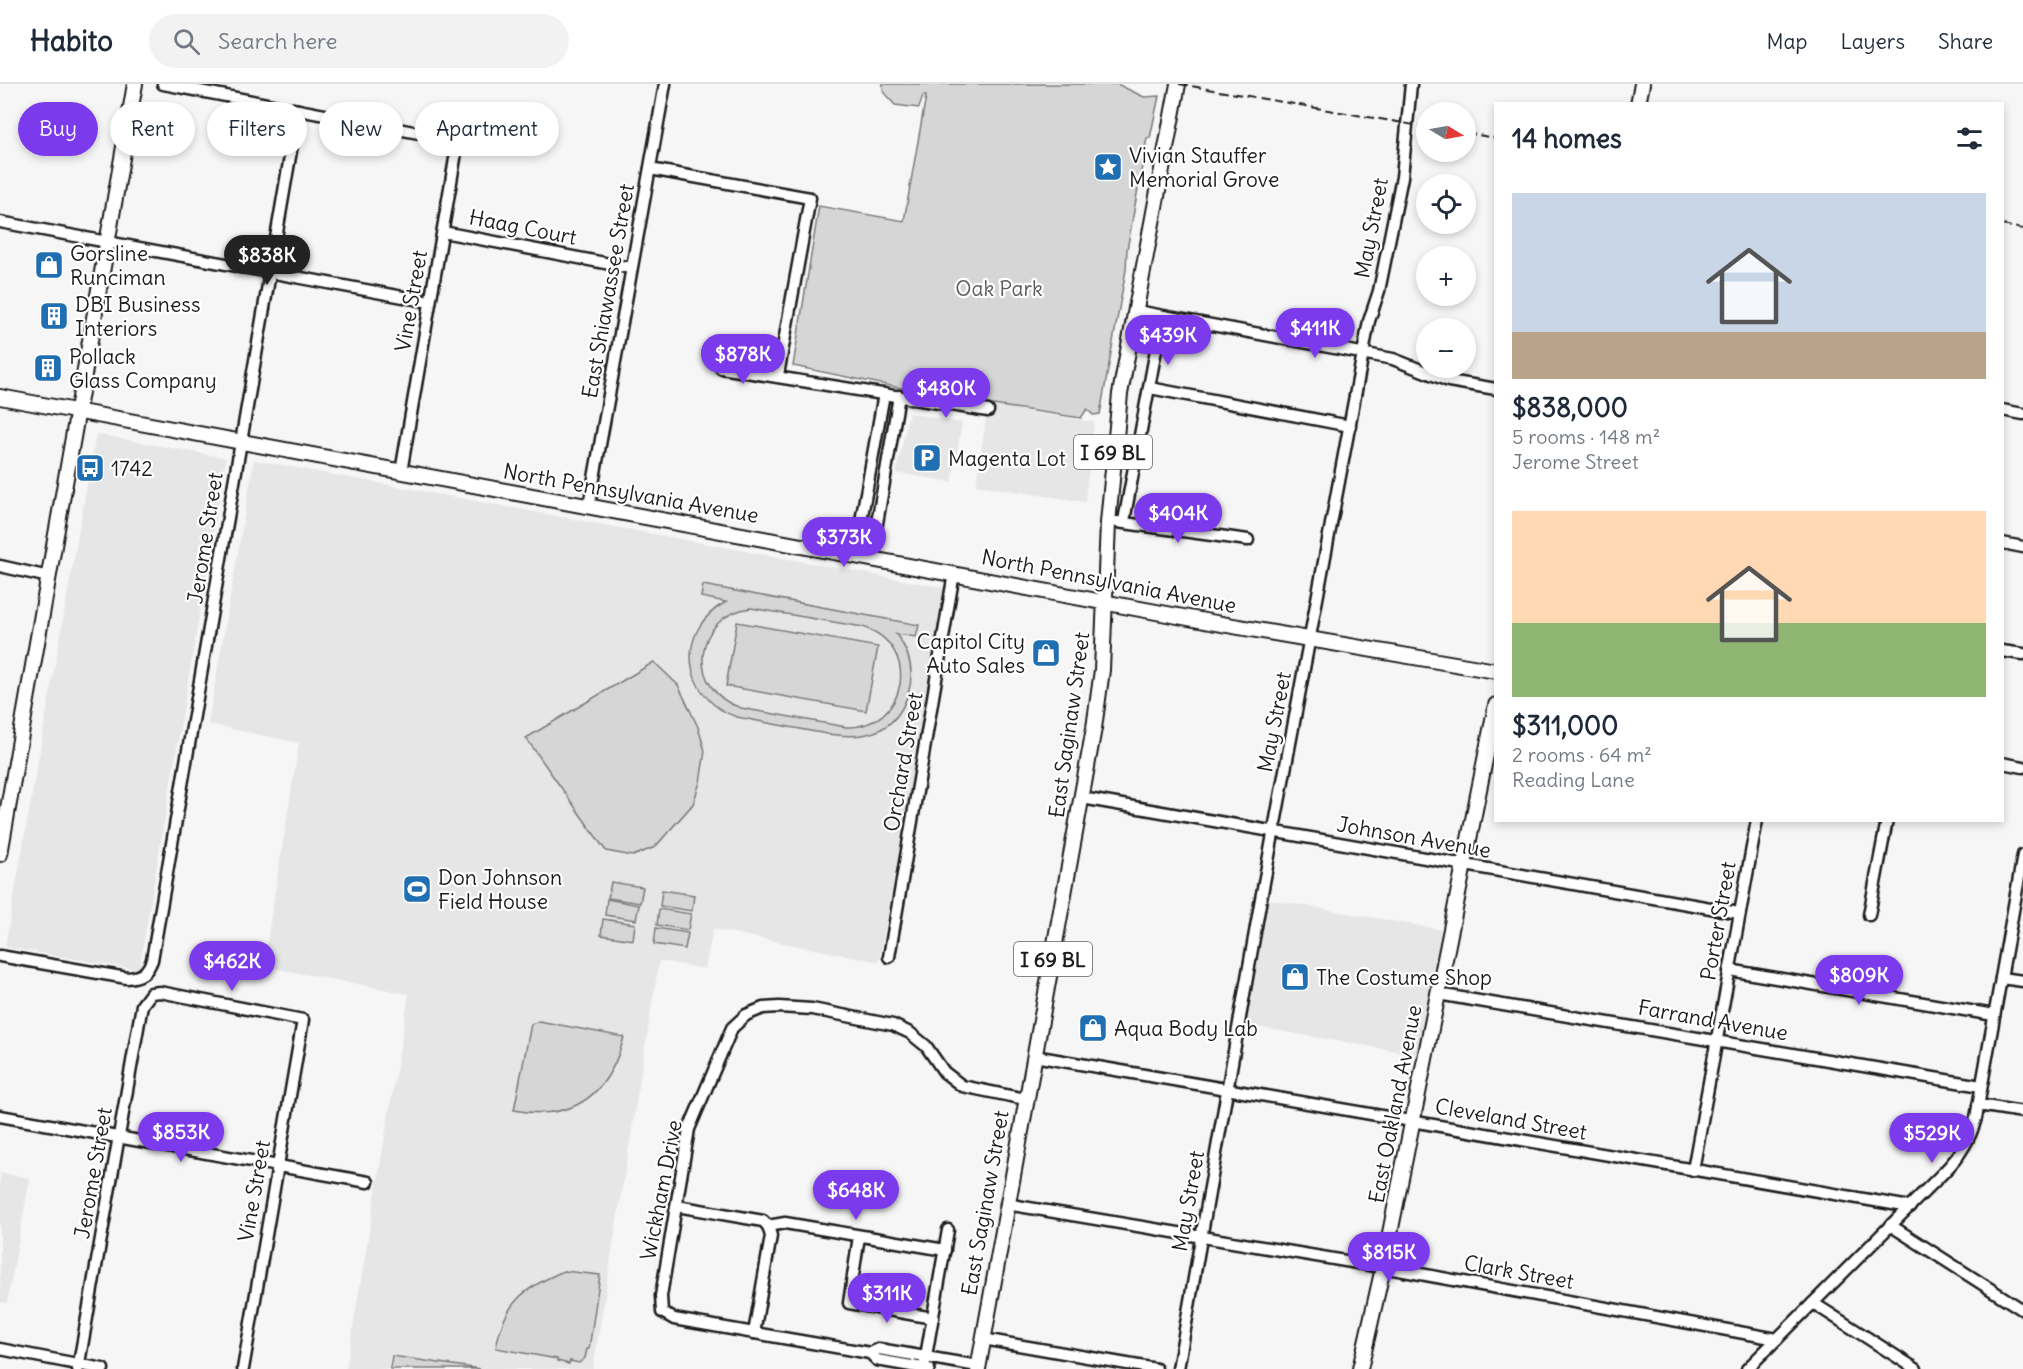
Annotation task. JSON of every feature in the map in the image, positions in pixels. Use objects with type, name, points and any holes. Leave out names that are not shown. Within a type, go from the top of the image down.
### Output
[{"type":"main road","points":[[0,854],[135,84]]},
{"type":"main road","name":"East Saginaw Street","points":[[978,1367],[1025,1099],[1082,798],[1102,670],[1108,523],[1120,394],[1178,84]]},
{"type":"main road","points":[[1638,102],[1642,84]]},
{"type":"main road","name":"North Pennsylvania Avenue","points":[[0,397],[1104,602],[1494,671]]},
{"type":"main road","name":"East Oakland Avenue","points":[[1360,1369],[1383,1268],[1494,715]]},
{"type":"street","points":[[163,84],[256,102]]},
{"type":"street","name":"East Shiawassee Street","points":[[589,506],[665,84]]},
{"type":"street","name":"May Street","points":[[1178,1369],[1273,831],[1363,354],[1402,177],[1411,84]]},
{"type":"street","name":"Vine Street","points":[[307,112],[450,139],[457,147],[401,472]]},
{"type":"street","name":"Jerome Street","points":[[0,956],[127,978],[140,977],[148,970],[153,960],[290,156]]},
{"type":"street","points":[[650,169],[810,198],[778,375]]},
{"type":"street","points":[[0,222],[430,302]]},
{"type":"street","name":"Haag Court","points":[[443,232],[632,268]]},
{"type":"street","points":[[1137,311],[1162,318],[1393,359],[1449,381],[1494,389]]},
{"type":"street","points":[[1124,521],[1158,339]]},
{"type":"street","points":[[722,368],[778,375],[987,411]]},
{"type":"street","points":[[1150,388],[1350,426]]},
{"type":"street","points":[[855,554],[884,394]]},
{"type":"street","points":[[871,558],[899,396]]},
{"type":"street","points":[[2004,410],[2023,414]]},
{"type":"street","points":[[1108,523],[1124,521],[1248,540]]},
{"type":"street","points":[[2004,543],[2023,547]]},
{"type":"street","points":[[0,566],[49,577]]},
{"type":"street","name":"Orchard Street","points":[[889,957],[954,573]]},
{"type":"street","points":[[2004,651],[2023,654]]},
{"type":"street","points":[[2004,763],[2023,767]]},
{"type":"street","name":"Johnson Avenue","points":[[1082,798],[1739,913]]},
{"type":"street","name":"Porter Street","points":[[1693,1170],[1757,822]]},
{"type":"street","points":[[1869,915],[1887,822]]},
{"type":"street","points":[[1747,1369],[1957,1158],[1973,1129],[2023,855]]},
{"type":"street","points":[[1729,970],[1994,1015]]},
{"type":"street","points":[[2001,978],[2023,981]]},
{"type":"street","name":"Vine Street","points":[[158,992],[303,1020],[243,1369]]},
{"type":"street","name":"Jerome Street","points":[[78,1367],[142,1005],[151,993],[158,992]]},
{"type":"street","name":"Farrand Avenue","points":[[1438,994],[1981,1086]]},
{"type":"street","name":"Wickham Drive","points":[[754,1333],[674,1319],[662,1312],[661,1301],[690,1128],[732,1028],[746,1015],[763,1008],[812,1009],[893,1025],[910,1033],[926,1046],[944,1072],[962,1086],[1025,1099]]},
{"type":"street","name":"Cleveland Street","points":[[1034,1056],[1910,1206]]},
{"type":"street","points":[[1978,1105],[2023,1112]]},
{"type":"street","points":[[0,1116],[368,1182]]},
{"type":"street","name":"Clark Street","points":[[1006,1204],[1383,1268],[1777,1339]]},
{"type":"street","points":[[677,1206],[763,1221],[768,1226],[771,1236],[754,1333],[870,1353],[879,1349],[926,1365],[978,1367]]},
{"type":"street","points":[[768,1226],[785,1223],[945,1250]]},
{"type":"street","points":[[1890,1225],[2023,1310]]},
{"type":"street","points":[[926,1365],[948,1230]]},
{"type":"street","points":[[859,1236],[849,1303],[933,1318]]},
{"type":"street","points":[[1813,1303],[1916,1369]]},
{"type":"street","points":[[983,1340],[1156,1369]]},
{"type":"street","points":[[0,1349],[78,1367],[103,1369]]},
{"type":"shaded area","points":[[994,401],[1015,405],[1018,410],[1094,422],[1085,502],[976,485],[988,406]]},
{"type":"shaded area","points":[[909,413],[962,423],[952,482],[896,473]]},
{"type":"shaded area","points":[[96,434],[226,458],[139,970],[5,947]]},
{"type":"shaded area","points":[[254,460],[946,588],[879,962],[713,929],[705,969],[659,961],[593,1369],[346,1369],[409,994],[263,966],[299,743],[208,724]]},
{"type":"shaded area","points":[[1267,899],[1443,930],[1418,1055],[1245,1025]]},
{"type":"shaded area","points":[[0,1173],[30,1178],[7,1303],[0,1302]]},
{"type":"green space","name":"Oak Park","points":[[882,84],[1117,84],[1144,97],[1159,96],[1150,138],[1147,138],[1100,414],[1093,415],[1087,409],[1081,418],[960,400],[793,366],[819,206],[904,221],[926,96],[923,96],[919,108],[895,105],[884,93]]},
{"type":"green space","points":[[703,585],[919,625],[916,637],[896,634],[904,647],[911,670],[908,694],[900,711],[890,723],[877,731],[848,736],[737,717],[719,708],[705,695],[696,680],[691,663],[692,646],[698,629],[709,614],[726,602],[701,597]],"holes":[[[751,608],[863,627],[882,637],[894,651],[900,667],[900,684],[894,701],[883,714],[867,724],[846,727],[741,708],[723,699],[711,686],[704,670],[703,654],[708,638],[717,624],[732,614]]]},
{"type":"green space","points":[[737,622],[878,647],[866,711],[726,686]]},
{"type":"green space","points":[[654,662],[678,685],[698,727],[705,751],[700,782],[693,804],[655,847],[633,856],[606,851],[526,738]]},
{"type":"green space","points":[[611,882],[643,887],[640,903],[608,898]]},
{"type":"green space","points":[[662,890],[694,895],[692,911],[660,906]]},
{"type":"green space","points":[[607,899],[639,905],[636,920],[605,915]]},
{"type":"green space","points":[[659,909],[691,914],[688,930],[657,925]]},
{"type":"green space","points":[[603,919],[635,924],[633,940],[601,935]]},
{"type":"green space","points":[[656,928],[688,933],[685,949],[654,944]]},
{"type":"green space","points":[[539,1021],[624,1037],[609,1074],[586,1099],[554,1112],[535,1113],[514,1110],[531,1024]]},
{"type":"green space","points":[[564,1271],[600,1275],[589,1349],[587,1349],[585,1358],[579,1363],[570,1361],[569,1364],[557,1361],[557,1359],[496,1348],[504,1319],[510,1308],[537,1284]]},
{"type":"green space","points":[[392,1356],[480,1369],[390,1369]]},
{"type":"railway","points":[[1179,84],[1416,125]]},
{"type":"railway","points":[[1476,135],[1494,138]]},
{"type":"railway","points":[[2004,225],[2023,229]]},
{"type":"place","name":"Vivian Stauffer Memorial Grove","points":[[1108,167]]},
{"type":"place","name":"Gorsline Runciman","points":[[49,265]]},
{"type":"place","name":"DBI Business Interiors","points":[[54,316]]},
{"type":"place","name":"Pollack Glass Company","points":[[48,368]]},
{"type":"place","name":"Magenta Lot","points":[[927,458]]},
{"type":"place","name":"1742","points":[[90,468]]},
{"type":"place","name":"Capitol City Auto Sales","points":[[1046,653]]},
{"type":"place","name":"Don Johnson Field House","points":[[417,889]]},
{"type":"place","name":"The Costume Shop","points":[[1295,977]]},
{"type":"place","name":"Aqua Body Lab","points":[[1093,1028]]}]
